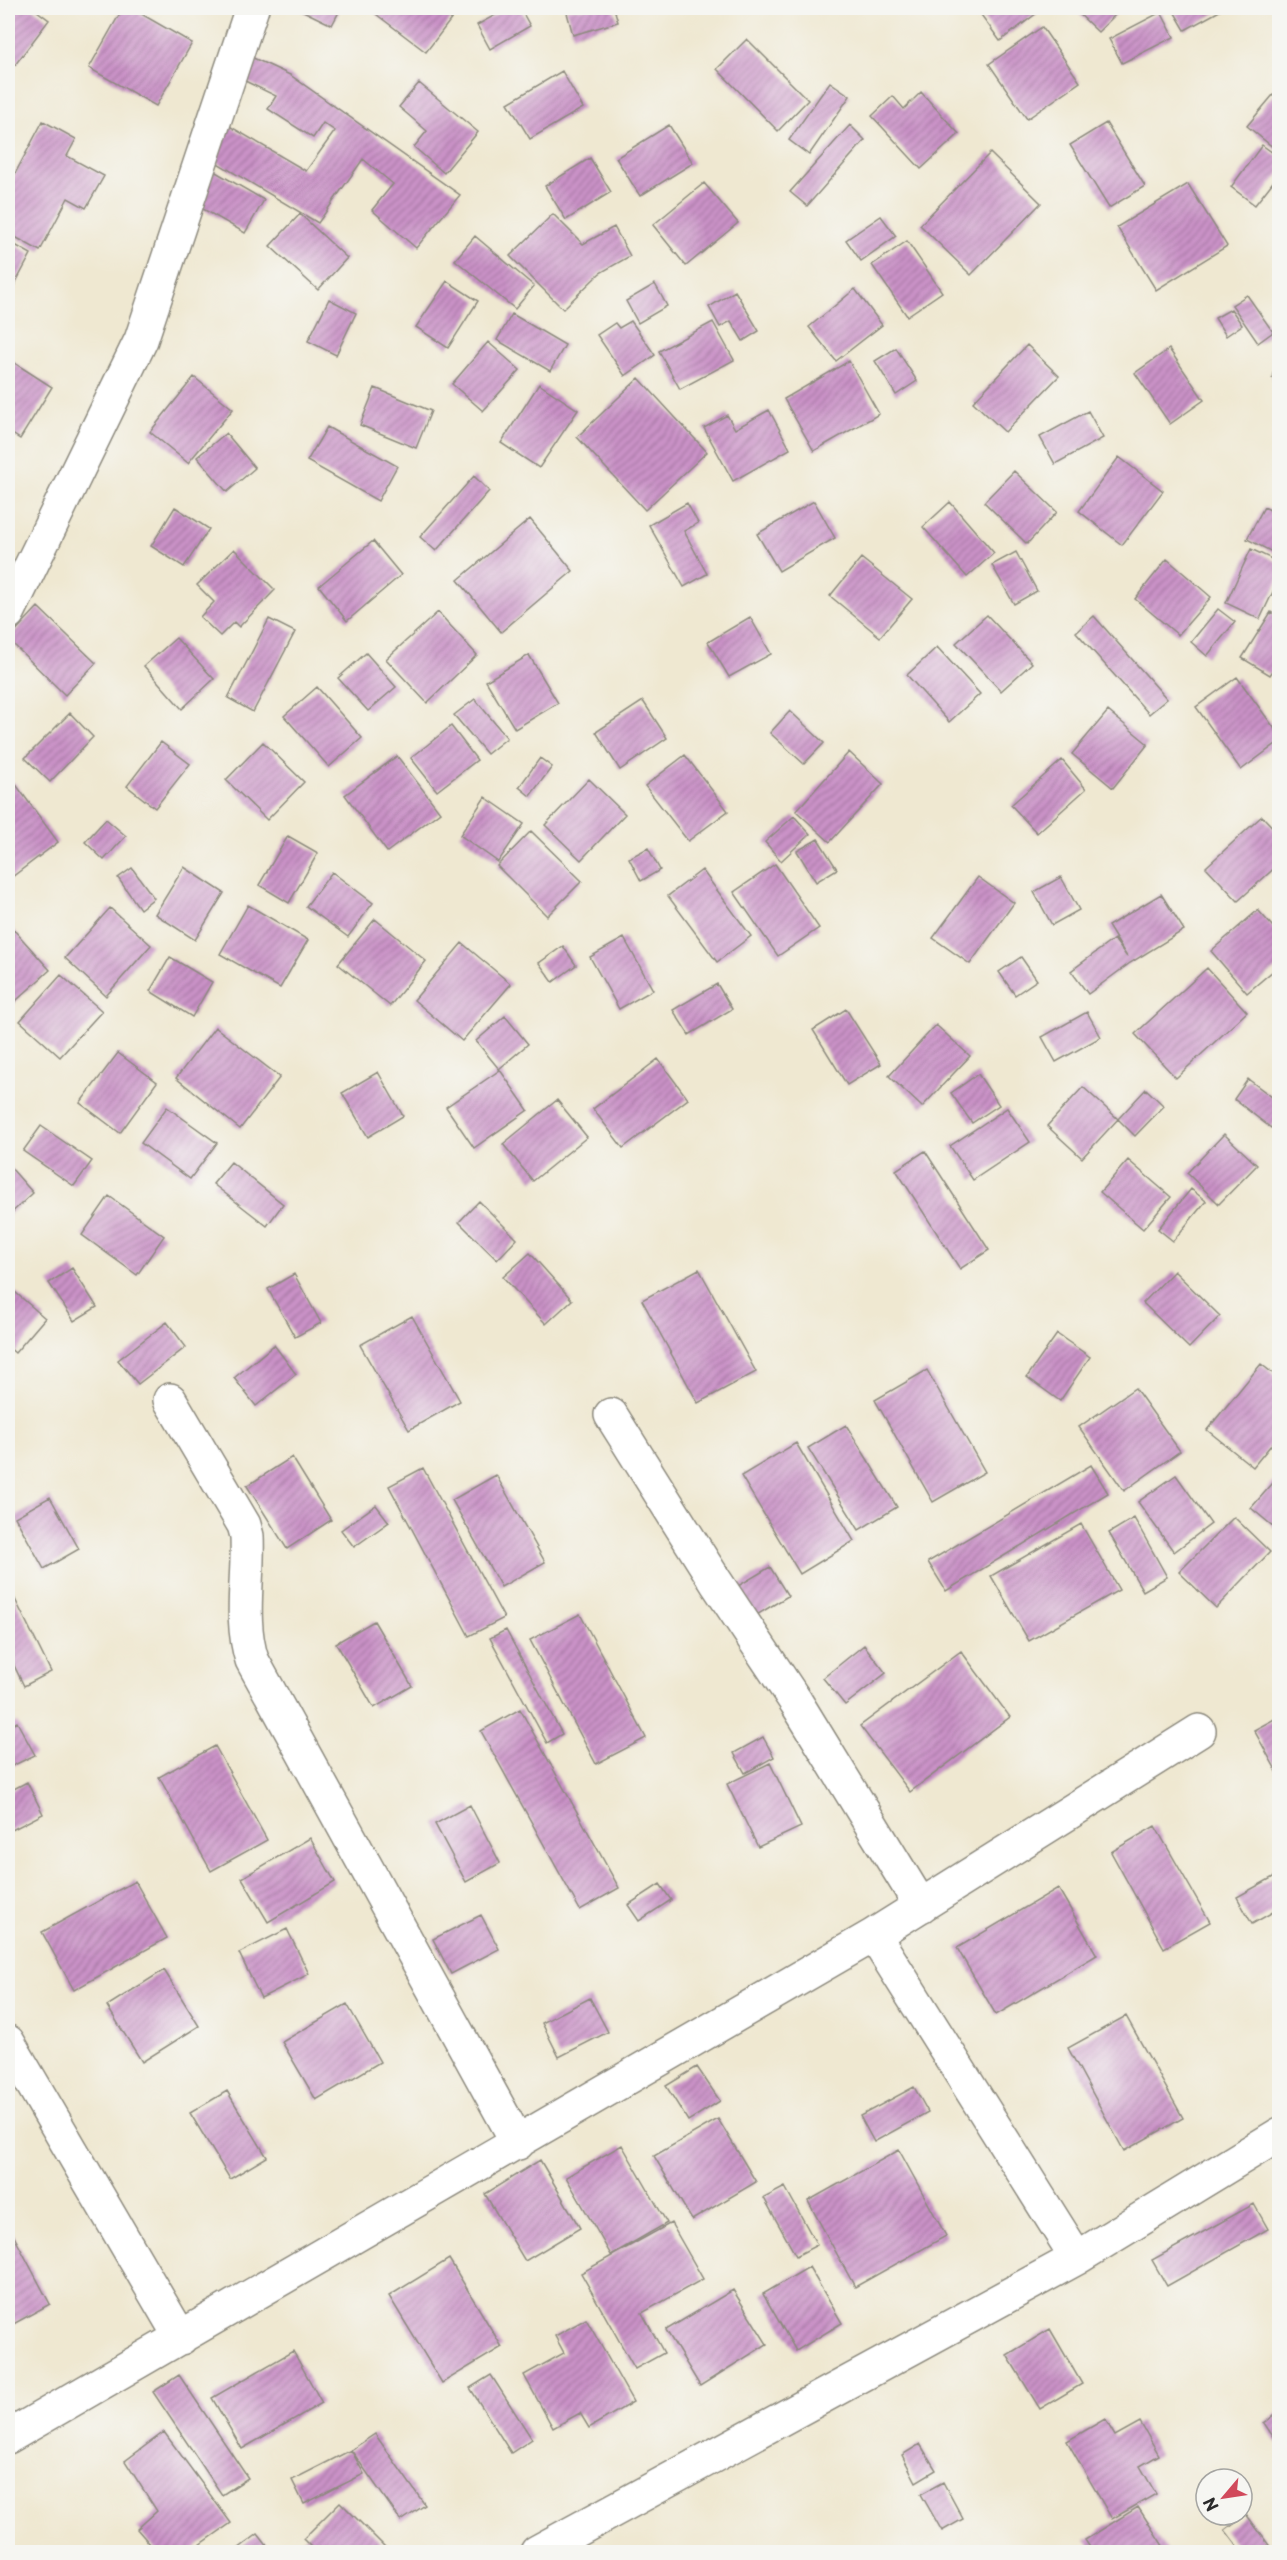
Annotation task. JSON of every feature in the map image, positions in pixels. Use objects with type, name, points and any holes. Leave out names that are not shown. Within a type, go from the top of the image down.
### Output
[{"type":"street","points":[[8,613],[141,340],[252,8]]},
{"type":"street","points":[[170,1400],[244,1525],[247,1536],[244,1625],[252,1660],[518,2143]]},
{"type":"street","points":[[611,1415],[716,1582],[796,1702],[921,1906]]},
{"type":"street","points":[[8,2437],[874,1935],[1199,1731]]},
{"type":"street","points":[[874,1935],[1077,2258]]},
{"type":"street","points":[[8,2042],[181,2338]]},
{"type":"street","points":[[537,2553],[1077,2258],[1280,2134]]},
{"type":"building","points":[[8,8],[33,8],[49,20],[15,65],[8,60]]},
{"type":"building","points":[[123,8],[131,8],[192,43],[156,106],[89,68]]},
{"type":"building","points":[[297,8],[341,8],[332,25]]},
{"type":"building","points":[[368,8],[457,8],[459,9],[426,52]]},
{"type":"building","points":[[508,8],[520,8],[530,26],[490,49],[477,25]]},
{"type":"building","points":[[614,8],[618,22],[573,35],[566,9]]},
{"type":"building","points":[[986,8],[1039,8],[1041,10],[1000,41],[979,12]]},
{"type":"building","points":[[1073,8],[1122,8],[1098,32]]},
{"type":"building","points":[[1172,8],[1225,8],[1185,30]]},
{"type":"building","points":[[1161,12],[1174,37],[1122,63],[1109,39]]},
{"type":"building","points":[[1042,27],[1080,82],[1027,119],[989,64]]},
{"type":"building","points":[[747,39],[808,100],[778,131],[717,69]]},
{"type":"building","points":[[251,57],[290,75],[460,195],[416,248],[372,210],[393,184],[363,159],[318,223],[209,158],[221,121],[306,171],[335,131],[323,123],[313,138],[268,109],[276,96],[243,80]]},
{"type":"building","points":[[562,71],[583,108],[530,139],[508,103]]},
{"type":"building","points":[[830,82],[850,96],[809,155],[789,140]]},
{"type":"building","points":[[419,83],[478,132],[444,173],[414,147],[427,131],[399,107]]},
{"type":"building","points":[[921,92],[959,134],[921,169],[872,116],[893,96],[904,109]]},
{"type":"building","points":[[1273,95],[1280,100],[1280,153],[1247,126]]},
{"type":"building","points":[[43,121],[76,139],[67,156],[104,176],[86,208],[68,198],[40,251],[8,233],[8,187]]},
{"type":"building","points":[[1106,123],[1145,186],[1109,208],[1070,145]]},
{"type":"building","points":[[669,125],[693,163],[640,196],[616,158]]},
{"type":"building","points":[[850,125],[865,140],[807,206],[790,192]]},
{"type":"building","points":[[1262,145],[1280,158],[1280,173],[1255,205],[1231,187]]},
{"type":"building","points":[[990,153],[1041,203],[971,275],[920,225]]},
{"type":"building","points":[[590,158],[611,192],[566,220],[545,186]]},
{"type":"building","points":[[214,171],[264,200],[245,233],[196,205]]},
{"type":"building","points":[[704,183],[738,223],[686,266],[653,225]]},
{"type":"building","points":[[1188,184],[1227,246],[1156,290],[1117,227]]},
{"type":"building","points":[[300,214],[347,258],[318,290],[270,246]]},
{"type":"building","points":[[553,214],[583,244],[614,227],[630,256],[600,273],[563,309],[510,256]]},
{"type":"building","points":[[881,216],[896,236],[861,261],[846,240]]},
{"type":"building","points":[[475,236],[534,286],[515,309],[455,260]]},
{"type":"building","points":[[8,241],[31,254],[8,297]]},
{"type":"building","points":[[907,241],[942,292],[907,316],[872,265]]},
{"type":"building","points":[[447,281],[478,301],[448,348],[416,327]]},
{"type":"building","points":[[655,284],[667,306],[638,323],[626,301]]},
{"type":"building","points":[[855,289],[882,325],[836,361],[809,327]]},
{"type":"building","points":[[735,291],[759,331],[743,341],[731,321],[720,327],[709,307]]},
{"type":"building","points":[[1247,295],[1273,332],[1258,343],[1232,305]]},
{"type":"building","points":[[329,299],[356,313],[336,355],[308,341]]},
{"type":"building","points":[[1231,309],[1242,325],[1226,336],[1215,318]]},
{"type":"building","points":[[512,314],[565,345],[550,371],[497,340]]},
{"type":"building","points":[[631,321],[655,355],[625,376],[597,335],[615,323],[619,328]]},
{"type":"building","points":[[713,322],[734,360],[680,389],[659,351]]},
{"type":"building","points":[[488,342],[520,370],[483,411],[452,384]]},
{"type":"building","points":[[1027,345],[1059,376],[1005,432],[973,402]]},
{"type":"building","points":[[896,348],[917,381],[896,395],[875,361]]},
{"type":"building","points":[[1169,349],[1204,400],[1170,424],[1135,373]]},
{"type":"building","points":[[1280,354],[1280,380],[1272,378]]},
{"type":"building","points":[[849,361],[879,414],[814,451],[784,399]]},
{"type":"building","points":[[13,362],[52,387],[20,439],[8,431],[8,371]]},
{"type":"building","points":[[194,377],[233,409],[188,463],[150,432]]},
{"type":"building","points":[[639,378],[707,452],[645,510],[577,437]]},
{"type":"building","points":[[539,384],[578,410],[539,468],[501,443]]},
{"type":"building","points":[[375,388],[431,411],[416,448],[360,425]]},
{"type":"building","points":[[769,410],[790,449],[733,481],[704,428],[727,415],[735,429]]},
{"type":"building","points":[[1088,411],[1103,438],[1055,464],[1040,437]]},
{"type":"building","points":[[327,427],[397,466],[378,501],[307,461]]},
{"type":"building","points":[[226,433],[255,468],[227,492],[197,457]]},
{"type":"building","points":[[1119,457],[1163,491],[1122,545],[1079,511]]},
{"type":"building","points":[[1014,471],[1057,512],[1027,544],[984,502]]},
{"type":"building","points":[[474,476],[489,491],[436,551],[420,537]]},
{"type":"building","points":[[814,501],[835,538],[779,571],[757,534]]},
{"type":"building","points":[[950,502],[994,553],[967,577],[923,527]]},
{"type":"building","points":[[687,503],[698,523],[684,531],[707,574],[684,587],[649,525]]},
{"type":"building","points":[[175,507],[209,529],[184,567],[151,546]]},
{"type":"building","points":[[1264,507],[1280,515],[1280,556],[1247,539]]},
{"type":"building","points":[[530,519],[573,571],[501,632],[458,580]]},
{"type":"building","points":[[373,541],[401,575],[347,621],[319,586]]},
{"type":"building","points":[[234,549],[275,590],[239,627],[234,622],[220,636],[200,617],[214,602],[197,585]]},
{"type":"building","points":[[1251,549],[1280,563],[1280,577],[1260,619],[1226,603]]},
{"type":"building","points":[[1016,552],[1037,591],[1014,604],[992,565]]},
{"type":"building","points":[[861,558],[912,599],[880,637],[830,596]]},
{"type":"building","points":[[1167,559],[1211,597],[1178,635],[1135,599]]},
{"type":"building","points":[[38,607],[96,663],[65,695],[8,639]]},
{"type":"building","points":[[1218,609],[1235,622],[1207,656],[1191,642]]},
{"type":"building","points":[[438,612],[477,655],[427,703],[386,659]]},
{"type":"building","points":[[1271,612],[1280,618],[1280,661],[1270,675],[1242,658]]},
{"type":"building","points":[[987,615],[1032,663],[1001,691],[956,643]]},
{"type":"building","points":[[1094,616],[1167,699],[1149,714],[1076,632]]},
{"type":"building","points":[[750,617],[771,654],[729,677],[708,642]]},
{"type":"building","points":[[269,619],[295,632],[253,712],[228,698]]},
{"type":"building","points":[[176,638],[214,679],[182,709],[144,666]]},
{"type":"building","points":[[937,647],[980,694],[949,722],[907,675]]},
{"type":"building","points":[[366,653],[396,687],[368,711],[338,678]]},
{"type":"building","points":[[529,655],[558,703],[515,729],[486,681]]},
{"type":"building","points":[[1237,677],[1280,736],[1280,741],[1241,770],[1196,707]]},
{"type":"building","points":[[317,687],[362,738],[329,767],[284,716]]},
{"type":"building","points":[[475,699],[507,738],[487,754],[454,715]]},
{"type":"building","points":[[643,701],[667,738],[620,770],[596,732]]},
{"type":"building","points":[[790,711],[824,743],[804,764],[770,733]]},
{"type":"building","points":[[1108,711],[1148,744],[1113,788],[1072,754]]},
{"type":"building","points":[[70,713],[93,737],[50,782],[25,758]]},
{"type":"building","points":[[451,726],[477,760],[437,791],[411,758]]},
{"type":"building","points":[[161,742],[190,764],[155,808],[127,786]]},
{"type":"building","points":[[263,742],[304,782],[267,820],[226,780]]},
{"type":"building","points":[[849,752],[883,784],[830,842],[796,811]]},
{"type":"building","points":[[685,755],[728,811],[688,841],[645,786]]},
{"type":"building","points":[[397,756],[440,812],[387,852],[345,795]]},
{"type":"building","points":[[540,758],[552,767],[530,796],[519,787]]},
{"type":"building","points":[[1062,760],[1086,789],[1037,833],[1011,805]]},
{"type":"building","points":[[589,779],[625,814],[581,860],[545,825]]},
{"type":"building","points":[[14,782],[58,842],[8,880],[8,787]]},
{"type":"building","points":[[485,797],[524,824],[498,862],[460,835]]},
{"type":"building","points":[[794,816],[810,834],[781,861],[765,842]]},
{"type":"building","points":[[1262,816],[1280,835],[1280,863],[1238,901],[1206,867]]},
{"type":"building","points":[[106,819],[126,836],[104,860],[85,842]]},
{"type":"building","points":[[531,831],[582,881],[547,916],[497,866]]},
{"type":"building","points":[[288,836],[318,853],[289,903],[259,885]]},
{"type":"building","points":[[818,839],[837,869],[816,882],[797,851]]},
{"type":"building","points":[[648,848],[660,870],[641,881],[629,858]]},
{"type":"building","points":[[775,864],[819,928],[778,956],[734,892]]},
{"type":"building","points":[[184,867],[224,893],[195,940],[155,914]]},
{"type":"building","points":[[132,868],[154,898],[140,909],[118,878]]},
{"type":"building","points":[[702,870],[751,936],[717,962],[668,896]]},
{"type":"building","points":[[332,872],[373,903],[348,937],[306,906]]},
{"type":"building","points":[[978,877],[1014,903],[970,964],[933,938]]},
{"type":"building","points":[[1061,877],[1079,910],[1052,925],[1034,892]]},
{"type":"building","points":[[1161,894],[1184,930],[1130,963],[1088,994],[1071,971],[1114,939],[1127,957],[1108,926]]},
{"type":"building","points":[[248,905],[308,940],[280,988],[220,954]]},
{"type":"building","points":[[110,908],[151,945],[106,996],[65,958]]},
{"type":"building","points":[[1258,910],[1280,935],[1280,965],[1247,993],[1211,951]]},
{"type":"building","points":[[375,919],[426,961],[390,1006],[338,964]]},
{"type":"building","points":[[14,930],[50,970],[8,1008],[8,936]]},
{"type":"building","points":[[624,938],[653,990],[619,1009],[590,957]]},
{"type":"building","points":[[462,943],[511,984],[462,1041],[414,1000]]},
{"type":"building","points":[[563,946],[576,965],[553,982],[539,963]]},
{"type":"building","points":[[170,957],[212,982],[192,1017],[150,991]]},
{"type":"building","points":[[1021,957],[1037,980],[1015,995],[999,972]]},
{"type":"building","points":[[1207,968],[1247,1012],[1176,1078],[1135,1034]]},
{"type":"building","points":[[61,975],[102,1011],[60,1057],[20,1021]]},
{"type":"building","points":[[717,984],[732,1009],[689,1035],[673,1010]]},
{"type":"building","points":[[846,1009],[881,1064],[847,1085],[813,1030]]},
{"type":"building","points":[[1087,1012],[1101,1037],[1056,1062],[1042,1037]]},
{"type":"building","points":[[505,1016],[528,1044],[499,1069],[476,1041]]},
{"type":"building","points":[[936,1025],[970,1056],[922,1107],[889,1076]]},
{"type":"building","points":[[215,1027],[280,1077],[240,1129],[176,1078]]},
{"type":"building","points":[[118,1053],[157,1082],[120,1133],[80,1103]]},
{"type":"building","points":[[658,1059],[688,1099],[623,1148],[593,1109]]},
{"type":"building","points":[[500,1070],[528,1110],[474,1148],[446,1107]]},
{"type":"building","points":[[378,1072],[403,1116],[368,1137],[342,1093]]},
{"type":"building","points":[[978,1074],[999,1105],[972,1123],[951,1093]]},
{"type":"building","points":[[1248,1079],[1280,1103],[1280,1116],[1271,1128],[1234,1099]]},
{"type":"building","points":[[1083,1087],[1118,1119],[1082,1158],[1047,1126]]},
{"type":"building","points":[[1146,1089],[1164,1106],[1135,1136],[1118,1119]]},
{"type":"building","points":[[557,1100],[587,1137],[533,1181],[503,1144]]},
{"type":"building","points":[[167,1107],[217,1143],[190,1179],[141,1143]]},
{"type":"building","points":[[1007,1108],[1030,1142],[973,1180],[950,1146]]},
{"type":"building","points":[[41,1126],[92,1161],[74,1186],[23,1151]]},
{"type":"building","points":[[1224,1134],[1257,1165],[1219,1204],[1187,1173]]},
{"type":"building","points":[[925,1151],[989,1250],[960,1269],[896,1170]]},
{"type":"building","points":[[1128,1160],[1171,1197],[1143,1229],[1100,1192]]},
{"type":"building","points":[[231,1162],[283,1204],[267,1226],[213,1184]]},
{"type":"building","points":[[11,1168],[33,1193],[8,1216],[8,1172]]},
{"type":"building","points":[[1191,1189],[1206,1201],[1173,1241],[1158,1229]]},
{"type":"building","points":[[109,1196],[164,1236],[137,1275],[82,1235]]},
{"type":"building","points":[[479,1201],[517,1239],[497,1260],[459,1222]]},
{"type":"building","points":[[530,1253],[572,1300],[546,1324],[503,1277]]},
{"type":"building","points":[[72,1268],[97,1307],[74,1321],[49,1283]]},
{"type":"building","points":[[699,1269],[756,1372],[698,1403],[642,1300]]},
{"type":"building","points":[[1174,1271],[1220,1316],[1189,1348],[1143,1303]]},
{"type":"building","points":[[294,1274],[321,1323],[295,1337],[268,1289]]},
{"type":"building","points":[[8,1286],[45,1318],[15,1353],[8,1347]]},
{"type":"building","points":[[412,1316],[460,1401],[409,1430],[360,1345]]},
{"type":"building","points":[[167,1322],[186,1347],[138,1384],[118,1360]]},
{"type":"building","points":[[1057,1334],[1090,1357],[1060,1401],[1027,1377]]},
{"type":"building","points":[[274,1345],[296,1374],[256,1406],[234,1378]]},
{"type":"building","points":[[1261,1364],[1280,1379],[1280,1434],[1253,1467],[1207,1430]]},
{"type":"building","points":[[927,1370],[985,1472],[933,1502],[875,1400]]},
{"type":"building","points":[[1135,1388],[1180,1451],[1124,1491],[1079,1427]]},
{"type":"building","points":[[846,1425],[897,1507],[859,1530],[808,1448]]},
{"type":"building","points":[[796,1443],[854,1541],[800,1574],[741,1476]]},
{"type":"building","points":[[292,1457],[331,1520],[287,1549],[247,1486]]},
{"type":"building","points":[[1091,1465],[1108,1493],[946,1591],[928,1562]]},
{"type":"building","points":[[423,1468],[504,1618],[469,1636],[389,1486]]},
{"type":"building","points":[[496,1475],[545,1562],[501,1587],[452,1500]]},
{"type":"building","points":[[1176,1475],[1211,1524],[1174,1552],[1138,1502]]},
{"type":"building","points":[[1280,1475],[1280,1532],[1251,1508]]},
{"type":"building","points":[[50,1497],[79,1549],[44,1569],[15,1517]]},
{"type":"building","points":[[376,1505],[389,1522],[354,1547],[341,1530]]},
{"type":"building","points":[[1234,1517],[1270,1552],[1216,1608],[1179,1572]]},
{"type":"building","points":[[1134,1518],[1167,1577],[1143,1591],[1109,1533]]},
{"type":"building","points":[[1081,1524],[1119,1590],[1029,1641],[991,1576]]},
{"type":"building","points":[[770,1567],[788,1596],[755,1616],[738,1586]]},
{"type":"building","points":[[8,1585],[51,1672],[24,1686],[8,1653]]},
{"type":"building","points":[[580,1614],[646,1738],[596,1764],[530,1640]]},
{"type":"building","points":[[374,1621],[412,1686],[374,1708],[336,1643]]},
{"type":"building","points":[[506,1630],[562,1734],[547,1743],[490,1638]]},
{"type":"building","points":[[864,1645],[886,1673],[845,1705],[823,1678]]},
{"type":"building","points":[[961,1651],[1010,1717],[910,1792],[860,1726]]},
{"type":"building","points":[[520,1709],[619,1888],[580,1910],[481,1731]]},
{"type":"building","points":[[1280,1716],[1280,1777],[1254,1730]]},
{"type":"building","points":[[17,1722],[35,1755],[8,1768],[8,1727]]},
{"type":"building","points":[[763,1737],[774,1757],[745,1773],[734,1753]]},
{"type":"building","points":[[215,1746],[267,1840],[211,1871],[159,1777]]},
{"type":"building","points":[[770,1763],[801,1827],[758,1847],[727,1784]]},
{"type":"building","points":[[27,1782],[43,1814],[8,1832],[8,1792]]},
{"type":"building","points":[[470,1805],[500,1863],[466,1882],[435,1824]]},
{"type":"building","points":[[1155,1826],[1210,1922],[1164,1948],[1111,1852]]},
{"type":"building","points":[[310,1838],[335,1882],[268,1922],[242,1878]]},
{"type":"building","points":[[1275,1876],[1280,1884],[1280,1908],[1252,1924],[1237,1897]]},
{"type":"building","points":[[135,1881],[167,1938],[74,1990],[42,1932]]},
{"type":"building","points":[[660,1884],[671,1900],[639,1921],[628,1905]]},
{"type":"building","points":[[1058,1888],[1097,1955],[996,2015],[957,1948]]},
{"type":"building","points":[[481,1915],[499,1949],[451,1974],[433,1939]]},
{"type":"building","points":[[287,1929],[309,1974],[261,1998],[239,1953]]},
{"type":"building","points":[[164,1970],[199,2026],[142,2062],[107,2006]]},
{"type":"building","points":[[590,1998],[608,2032],[559,2057],[542,2023]]},
{"type":"building","points":[[347,2004],[380,2062],[316,2100],[282,2042]]},
{"type":"building","points":[[1126,2016],[1183,2118],[1124,2151],[1068,2048]]},
{"type":"building","points":[[697,2067],[720,2101],[688,2121],[666,2086]]},
{"type":"building","points":[[914,2087],[928,2112],[874,2142],[860,2116]]},
{"type":"building","points":[[227,2091],[267,2157],[230,2179],[190,2113]]},
{"type":"building","points":[[718,2119],[756,2182],[692,2220],[654,2156]]},
{"type":"building","points":[[622,2145],[667,2223],[611,2255],[566,2177]]},
{"type":"building","points":[[899,2150],[946,2236],[855,2287],[808,2201]]},
{"type":"building","points":[[540,2160],[580,2228],[525,2261],[485,2194]]},
{"type":"building","points":[[785,2187],[817,2245],[796,2256],[764,2198]]},
{"type":"building","points":[[1254,2204],[1268,2229],[1167,2286],[1152,2260]]},
{"type":"building","points":[[671,2223],[703,2279],[642,2313],[664,2353],[635,2369],[581,2273]]},
{"type":"building","points":[[8,2225],[50,2304],[8,2327]]},
{"type":"building","points":[[449,2259],[502,2347],[442,2383],[389,2296]]},
{"type":"building","points":[[809,2267],[842,2323],[796,2351],[763,2294]]},
{"type":"building","points":[[733,2290],[767,2344],[700,2386],[666,2330]]},
{"type":"building","points":[[586,2319],[633,2402],[589,2428],[580,2413],[553,2428],[524,2375],[564,2353],[555,2336]]},
{"type":"building","points":[[1050,2329],[1082,2384],[1040,2409],[1007,2355]]},
{"type":"building","points":[[293,2351],[322,2403],[242,2449],[212,2398]]},
{"type":"building","points":[[179,2375],[248,2478],[222,2495],[153,2392]]},
{"type":"building","points":[[491,2375],[532,2439],[511,2453],[470,2388]]},
{"type":"building","points":[[1280,2412],[1280,2447],[1264,2423]]},
{"type":"building","points":[[1105,2419],[1115,2436],[1140,2422],[1159,2455],[1140,2466],[1156,2494],[1112,2519],[1067,2441]]},
{"type":"building","points":[[164,2432],[231,2523],[190,2552],[157,2552],[137,2529],[157,2511],[125,2461]]},
{"type":"building","points":[[375,2434],[425,2505],[401,2521],[351,2450]]},
{"type":"building","points":[[920,2444],[936,2470],[916,2482],[902,2455]]},
{"type":"building","points":[[351,2450],[364,2474],[304,2504],[292,2480]]},
{"type":"building","points":[[943,2482],[963,2519],[942,2531],[921,2494]]},
{"type":"building","points":[[340,2502],[390,2552],[316,2552],[303,2539]]},
{"type":"building","points":[[1138,2507],[1167,2552],[1093,2552],[1085,2540]]},
{"type":"building","points":[[1254,2525],[1274,2552],[1242,2552],[1225,2530],[1229,2527],[1254,2527]]},
{"type":"building","points":[[258,2534],[272,2552],[234,2552]]}]
